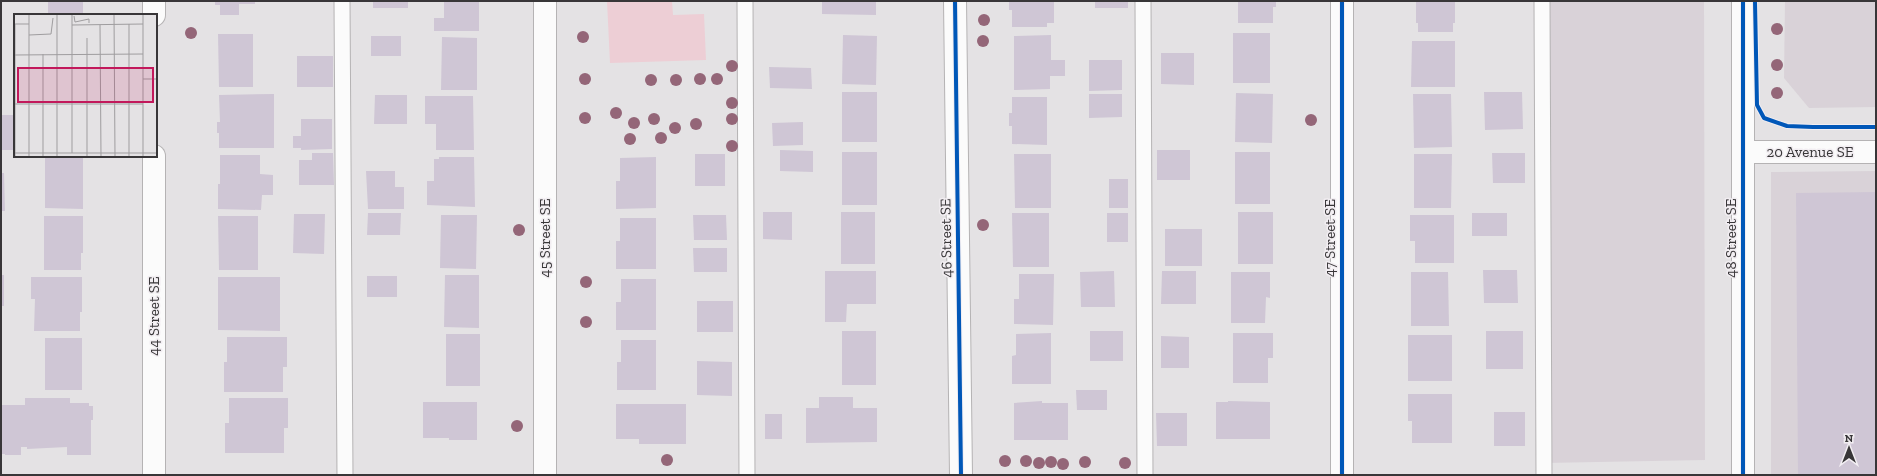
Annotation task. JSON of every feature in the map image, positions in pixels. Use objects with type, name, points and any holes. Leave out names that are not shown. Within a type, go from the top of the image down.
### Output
[{"type":"street","points":[[154,1],[154,14]]},
{"type":"street","name":"45 Street SE","points":[[545,1],[545,475]]},
{"type":"street","name":"46 Street SE","points":[[955,1],[961,475]]},
{"type":"street","name":"47 Street SE","points":[[1342,1],[1342,475]]},
{"type":"street","name":"48 Street SE","points":[[1743,1],[1743,475]]},
{"type":"street","name":"20 Avenue SE","points":[[1743,152],[1876,152]]},
{"type":"street","name":"44 Street SE","points":[[154,157],[154,475]]},
{"type":"lane","points":[[342,1],[345,475]]},
{"type":"lane","points":[[745,1],[747,475]]},
{"type":"lane","points":[[1143,1],[1145,475]]},
{"type":"lane","points":[[1542,1],[1544,475]]},
{"type":"shaded area","points":[[607,1],[672,1],[673,15],[704,14],[706,60],[610,63]]},
{"type":"shaded area","points":[[1542,1],[1704,1],[1705,460],[1544,463]]},
{"type":"shaded area","points":[[1785,1],[1876,1],[1876,107],[1809,108],[1784,78]]},
{"type":"shaded area","points":[[1876,171],[1876,475],[1771,475],[1771,172]]},
{"type":"building","points":[[48,1],[83,1],[83,14],[48,14]]},
{"type":"building","points":[[215,1],[255,1],[255,4],[239,4],[239,15],[220,15],[220,5],[215,5]]},
{"type":"building","points":[[373,1],[408,1],[408,8],[373,8]]},
{"type":"building","points":[[444,1],[479,1],[479,31],[434,31],[434,18],[444,18]]},
{"type":"building","points":[[822,1],[876,1],[876,15],[822,14]]},
{"type":"building","points":[[1009,1],[1054,1],[1054,23],[1047,23],[1047,27],[1012,27],[1012,10],[1009,10]]},
{"type":"building","points":[[1095,1],[1128,1],[1128,8],[1095,8]]},
{"type":"building","points":[[1238,1],[1276,1],[1276,7],[1273,7],[1273,23],[1238,23]]},
{"type":"building","points":[[1416,1],[1455,1],[1455,23],[1453,23],[1453,32],[1418,32],[1418,23],[1416,23]]},
{"type":"building","points":[[1233,33],[1270,33],[1270,83],[1233,83]]},
{"type":"building","points":[[218,34],[253,34],[253,87],[219,87]]},
{"type":"building","points":[[843,35],[877,36],[876,85],[842,84]]},
{"type":"building","points":[[1051,35],[1051,60],[1065,60],[1065,76],[1050,76],[1050,89],[1014,90],[1014,36]]},
{"type":"building","points":[[371,36],[401,36],[401,56],[371,56]]},
{"type":"building","points":[[442,37],[477,38],[477,90],[441,90]]},
{"type":"building","points":[[1412,41],[1455,41],[1455,87],[1411,87]]},
{"type":"building","points":[[1161,53],[1194,53],[1194,85],[1161,84]]},
{"type":"building","points":[[297,56],[333,56],[333,87],[297,87]]},
{"type":"building","points":[[1089,60],[1122,60],[1122,90],[1089,91]]},
{"type":"building","points":[[769,67],[811,68],[812,89],[770,88]]},
{"type":"building","points":[[842,92],[877,92],[877,142],[842,142]]},
{"type":"building","points":[[1484,92],[1522,92],[1523,129],[1485,130]]},
{"type":"building","points":[[1236,93],[1273,94],[1272,143],[1235,142]]},
{"type":"building","points":[[274,94],[274,148],[219,148],[217,122],[220,122],[219,95]]},
{"type":"building","points":[[1089,94],[1122,94],[1122,117],[1089,118]]},
{"type":"building","points":[[1413,94],[1451,94],[1452,147],[1414,148]]},
{"type":"building","points":[[375,95],[407,95],[407,124],[374,124]]},
{"type":"building","points":[[425,96],[473,96],[474,150],[436,150],[436,124],[425,124]]},
{"type":"building","points":[[1012,97],[1047,97],[1047,145],[1012,144],[1012,126],[1009,126],[1009,113],[1012,113]]},
{"type":"building","points":[[1,115],[14,115],[14,150],[1,150]]},
{"type":"building","points":[[301,119],[332,119],[332,149],[301,150],[301,148],[293,148],[293,136],[301,136]]},
{"type":"building","points":[[803,122],[803,145],[773,146],[772,123]]},
{"type":"building","points":[[780,150],[813,151],[813,172],[780,171]]},
{"type":"building","points":[[1157,150],[1190,150],[1190,180],[1157,180]]},
{"type":"building","points":[[842,152],[877,152],[877,205],[842,205]]},
{"type":"building","points":[[1235,152],[1270,152],[1270,204],[1235,204]]},
{"type":"building","points":[[312,153],[333,153],[334,185],[299,185],[299,160],[312,160]]},
{"type":"building","points":[[1492,153],[1525,153],[1525,183],[1493,183]]},
{"type":"building","points":[[695,154],[725,154],[725,186],[695,186]]},
{"type":"building","points":[[1014,154],[1051,154],[1051,208],[1015,208]]},
{"type":"building","points":[[1414,154],[1452,154],[1451,208],[1414,208]]},
{"type":"building","points":[[220,155],[260,155],[260,174],[273,175],[273,195],[262,195],[261,210],[218,209]]},
{"type":"building","points":[[45,157],[83,157],[83,209],[45,208]]},
{"type":"building","points":[[439,157],[474,157],[475,207],[427,205],[427,181],[434,181],[434,159],[439,159]]},
{"type":"building","points":[[656,157],[656,208],[616,209],[616,181],[620,181],[620,158]]},
{"type":"building","points":[[366,171],[395,171],[395,187],[404,187],[404,209],[368,209]]},
{"type":"building","points":[[1,173],[4,173],[5,211],[1,211]]},
{"type":"building","points":[[1109,179],[1128,179],[1128,208],[1109,208]]},
{"type":"building","points":[[1876,192],[1876,475],[1798,475],[1796,193]]},
{"type":"building","points":[[763,212],[792,212],[792,240],[763,239]]},
{"type":"building","points":[[841,212],[875,212],[875,264],[841,264]]},
{"type":"building","points":[[1238,212],[1273,212],[1273,264],[1238,264]]},
{"type":"building","points":[[368,213],[401,213],[400,235],[367,235]]},
{"type":"building","points":[[1012,213],[1049,213],[1049,267],[1013,267]]},
{"type":"building","points":[[1107,213],[1128,213],[1128,242],[1107,242]]},
{"type":"building","points":[[1472,213],[1507,213],[1507,236],[1472,236]]},
{"type":"building","points":[[294,214],[325,214],[324,254],[293,253]]},
{"type":"building","points":[[441,215],[477,215],[476,269],[440,268]]},
{"type":"building","points":[[693,215],[726,215],[727,240],[694,240]]},
{"type":"building","points":[[1410,215],[1454,215],[1454,263],[1415,263],[1415,241],[1410,241]]},
{"type":"building","points":[[44,216],[83,216],[83,253],[81,253],[81,270],[44,270]]},
{"type":"building","points":[[218,216],[258,216],[258,270],[219,270]]},
{"type":"building","points":[[620,218],[656,218],[656,269],[616,269],[616,241],[620,241]]},
{"type":"building","points":[[1165,229],[1202,229],[1202,266],[1165,266]]},
{"type":"building","points":[[693,248],[727,248],[727,272],[694,272]]},
{"type":"building","points":[[1483,270],[1517,270],[1518,303],[1484,303]]},
{"type":"building","points":[[825,271],[876,271],[876,304],[847,304],[846,322],[825,322]]},
{"type":"building","points":[[1114,271],[1115,307],[1081,307],[1080,272]]},
{"type":"building","points":[[1162,271],[1196,271],[1196,304],[1161,304]]},
{"type":"building","points":[[1231,272],[1270,272],[1270,298],[1266,297],[1265,323],[1231,323]]},
{"type":"building","points":[[1411,272],[1448,272],[1449,326],[1411,326]]},
{"type":"building","points":[[1019,274],[1054,274],[1053,325],[1014,324],[1014,299],[1019,299]]},
{"type":"building","points":[[1,275],[4,275],[4,306],[1,306]]},
{"type":"building","points":[[445,275],[479,275],[479,328],[444,327]]},
{"type":"building","points":[[367,276],[397,276],[397,297],[367,297]]},
{"type":"building","points":[[31,277],[82,277],[82,312],[80,312],[80,331],[34,331],[35,299],[31,299]]},
{"type":"building","points":[[218,277],[280,277],[280,331],[218,330]]},
{"type":"building","points":[[621,279],[656,279],[656,330],[616,330],[616,302],[621,302]]},
{"type":"building","points":[[697,301],[733,301],[733,332],[697,332]]},
{"type":"building","points":[[842,331],[876,331],[876,385],[842,385]]},
{"type":"building","points":[[1090,331],[1123,331],[1123,361],[1090,361]]},
{"type":"building","points":[[1486,331],[1523,331],[1523,369],[1486,369]]},
{"type":"building","points":[[1051,333],[1051,384],[1012,384],[1012,356],[1016,355],[1016,334]]},
{"type":"building","points":[[1233,333],[1273,333],[1273,358],[1268,358],[1268,383],[1233,383]]},
{"type":"building","points":[[446,334],[480,334],[480,386],[446,386]]},
{"type":"building","points":[[1408,335],[1452,335],[1452,381],[1408,381]]},
{"type":"building","points":[[1161,336],[1189,337],[1189,368],[1161,368]]},
{"type":"building","points":[[227,337],[287,337],[287,367],[283,367],[283,392],[224,392],[224,362],[227,362]]},
{"type":"building","points":[[45,338],[82,338],[82,390],[45,390]]},
{"type":"building","points":[[621,340],[656,340],[656,390],[617,390],[617,362],[621,362]]},
{"type":"building","points":[[697,361],[732,362],[732,396],[697,395]]},
{"type":"building","points":[[1076,390],[1107,390],[1107,410],[1077,410]]},
{"type":"building","points":[[1408,394],[1452,394],[1452,443],[1412,443],[1412,421],[1408,421]]},
{"type":"building","points":[[819,397],[853,397],[853,408],[877,408],[877,442],[806,443],[806,408],[819,408]]},
{"type":"building","points":[[25,398],[70,398],[70,403],[89,403],[89,406],[93,406],[93,420],[91,420],[91,455],[67,455],[67,447],[27,449],[27,447],[21,447],[21,455],[1,454],[1,405],[25,405]]},
{"type":"building","points":[[229,398],[288,398],[288,428],[284,428],[284,453],[225,453],[225,423],[229,423]]},
{"type":"building","points":[[1042,401],[1042,403],[1068,403],[1068,440],[1014,440],[1014,403]]},
{"type":"building","points":[[423,402],[477,402],[477,440],[423,438]]},
{"type":"building","points":[[1216,402],[1270,402],[1270,439],[1216,439]]},
{"type":"building","points":[[616,404],[686,404],[686,444],[639,444],[639,439],[616,439]]},
{"type":"building","points":[[1494,412],[1525,412],[1525,446],[1494,446]]},
{"type":"building","points":[[1156,413],[1187,413],[1187,446],[1157,446]]},
{"type":"building","points":[[765,414],[782,414],[782,439],[765,439]]},
{"type":"cycle path","points":[[955,1],[961,475]]},
{"type":"cycle path","points":[[1342,1],[1342,475]]},
{"type":"cycle path","points":[[1743,1],[1743,475]]},
{"type":"cycle path","points":[[1755,1],[1757,105],[1764,118],[1787,126],[1876,127]]}]
